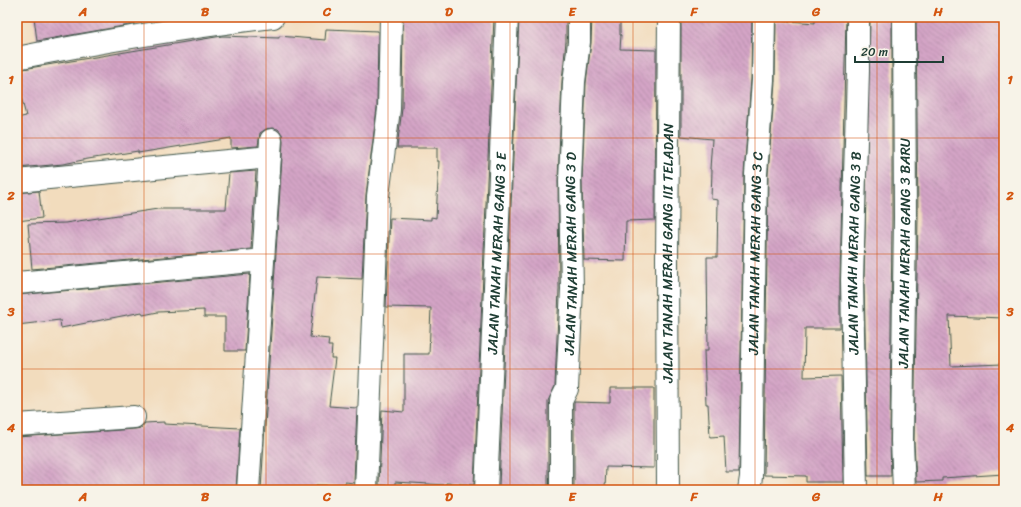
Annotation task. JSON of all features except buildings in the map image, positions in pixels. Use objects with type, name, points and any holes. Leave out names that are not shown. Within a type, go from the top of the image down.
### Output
[{"type":"street","points":[[17,58],[88,44],[200,26],[273,17]]},
{"type":"street","points":[[366,490],[378,196],[389,109],[391,17]]},
{"type":"street","name":"JALAN TANAH MERAH GANG 3 E","points":[[486,490],[507,17]]},
{"type":"street","name":"JALAN TANAH MERAH GANG 3 D","points":[[561,490],[561,401],[567,389],[572,289],[570,181],[574,82],[579,42],[579,17]]},
{"type":"street","name":"JALAN TANAH MERAH GANG III TELADAN","points":[[668,490],[667,258],[669,17]]},
{"type":"street","name":"JALAN TANAH MERAH GANG 3 C","points":[[749,490],[751,476],[756,174],[763,80],[764,17]]},
{"type":"street","name":"JALAN TANAH MERAH GANG 3 B","points":[[856,490],[852,280],[858,17]]},
{"type":"street","name":"JALAN TANAH MERAH GANG 3 BARU","points":[[904,17],[905,218],[902,441],[904,490]]},
{"type":"street","points":[[17,181],[270,149],[248,490]]},
{"type":"street","points":[[17,283],[263,260]]},
{"type":"street","points":[[17,425],[134,417]]}]
